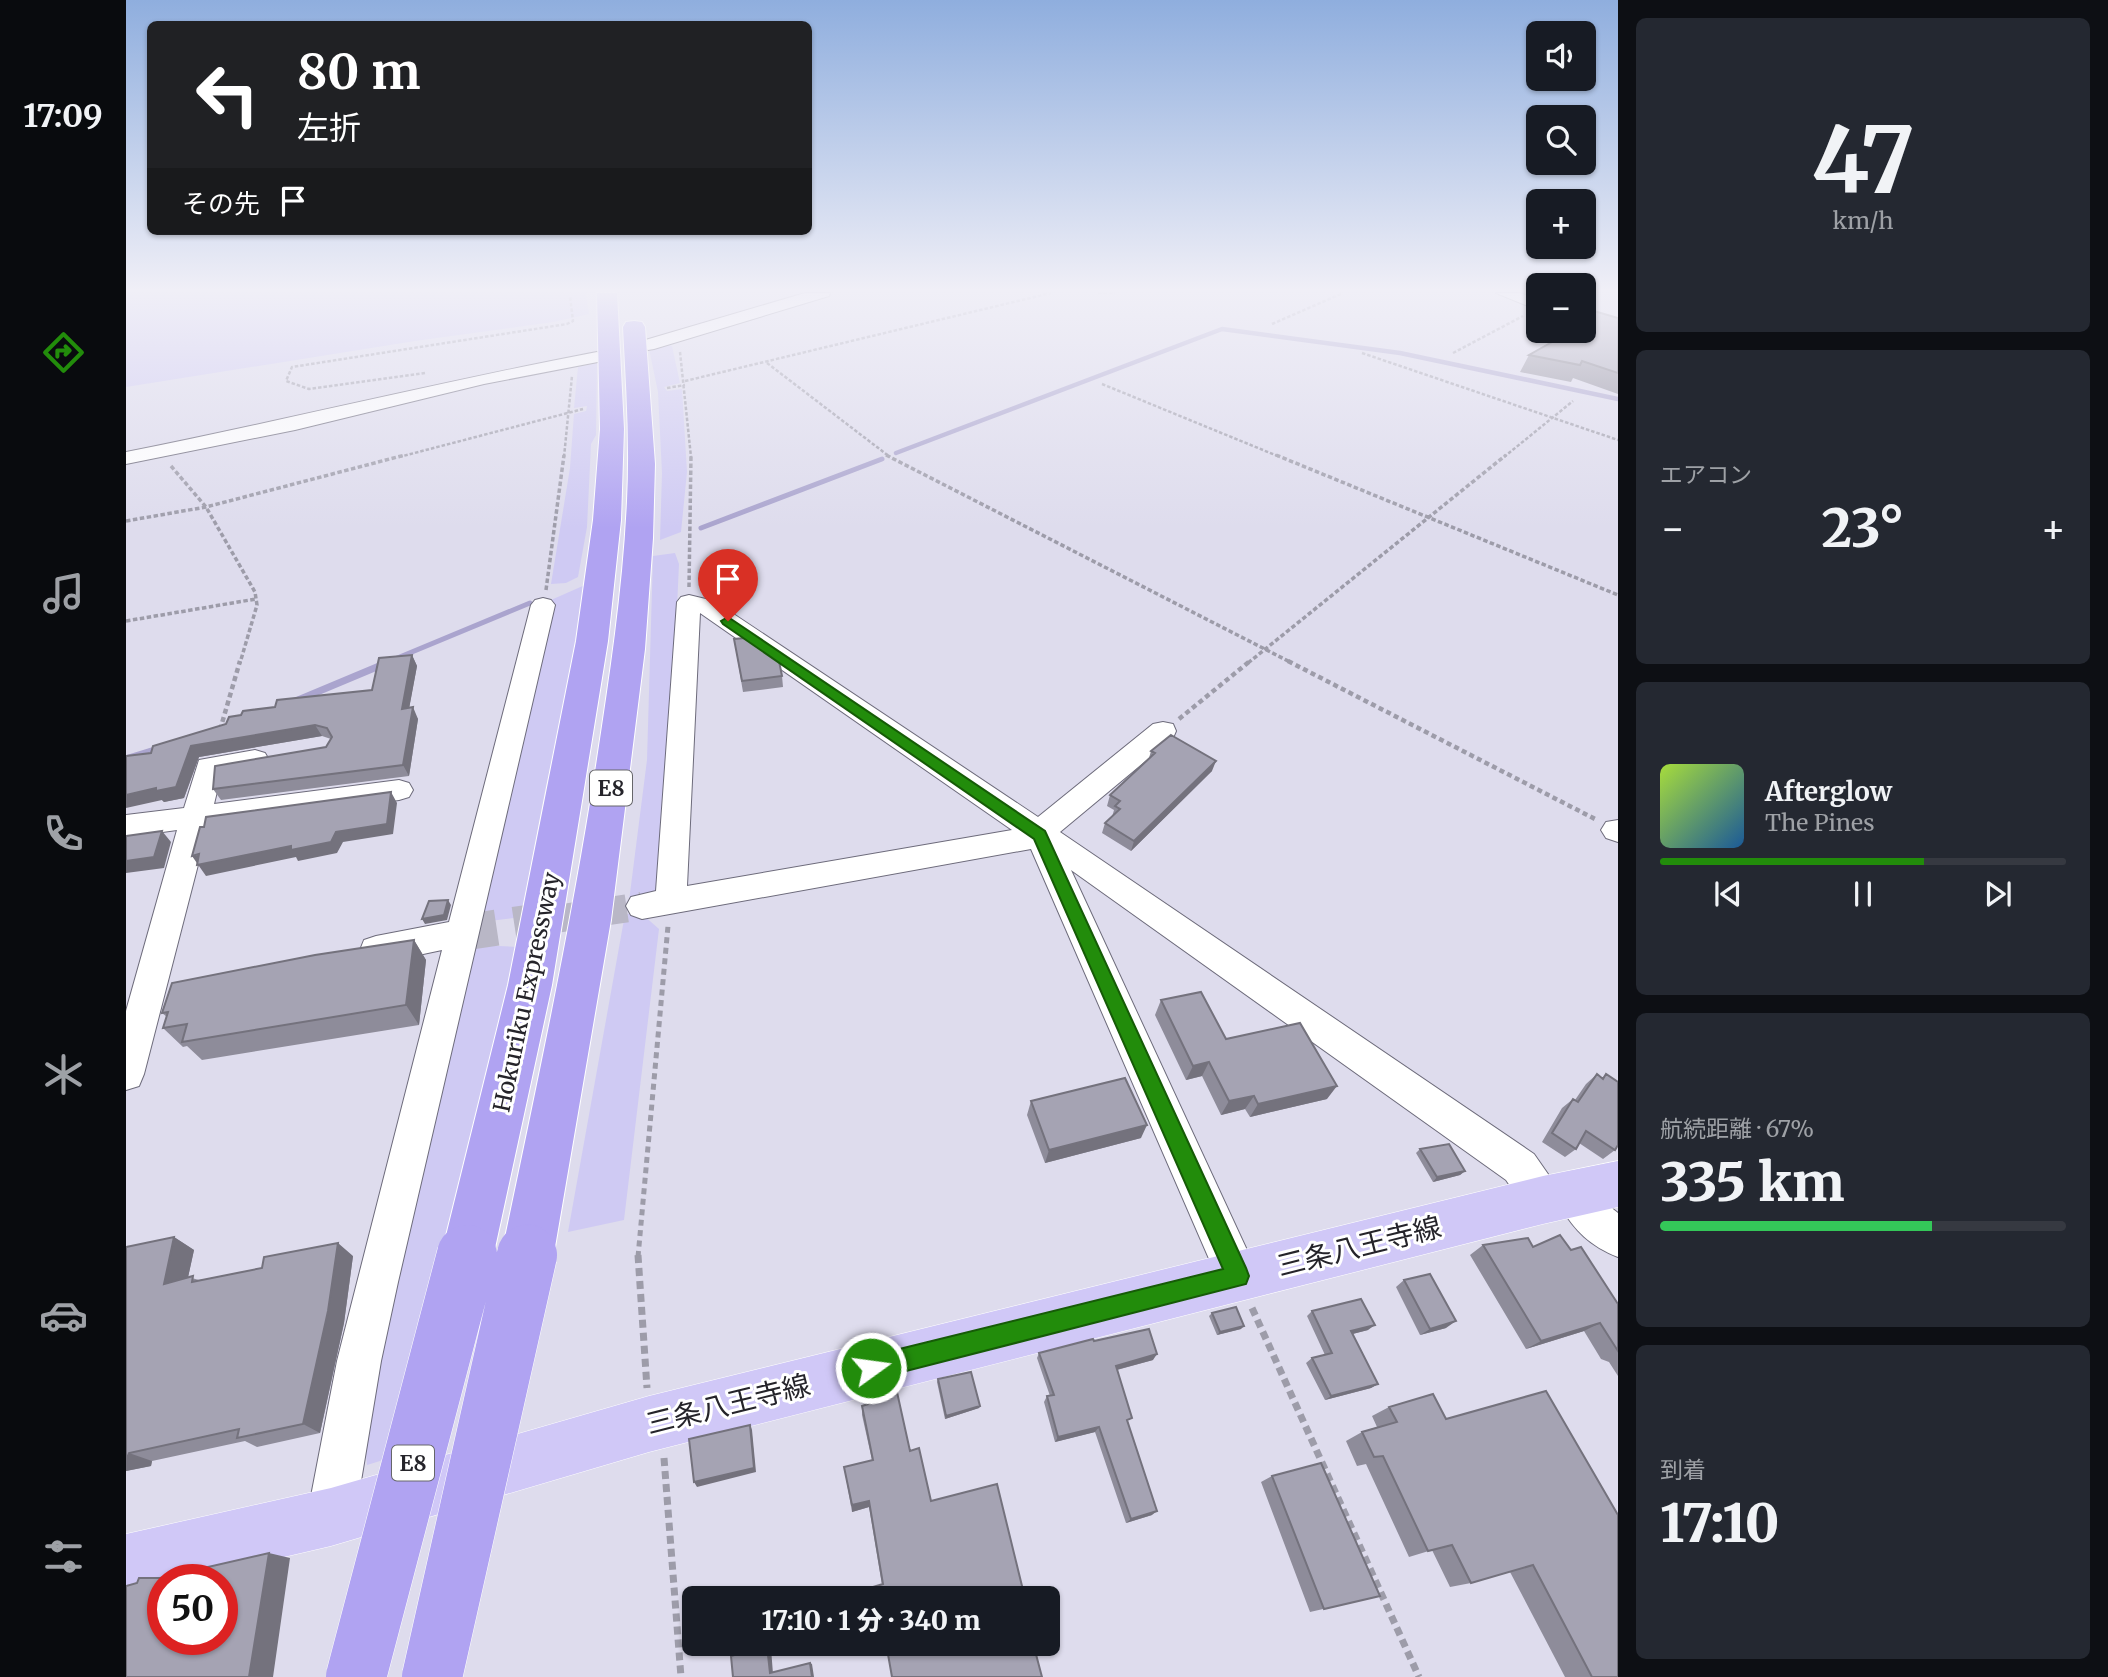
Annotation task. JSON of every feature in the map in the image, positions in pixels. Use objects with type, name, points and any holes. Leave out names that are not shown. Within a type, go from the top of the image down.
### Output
[{"type":"highway","name":"Hokuriku Expressway","points":[[356,1677],[469,1248],[530,985],[592,641],[607,520],[612,429],[619,371]]},
{"type":"highway","name":"Hokuriku Expressway","points":[[432,1677],[529,1247],[583,971],[611,793],[630,641],[639,514],[641,428],[631,371]]},
{"type":"main road","name":"三条八王寺線","points":[[126,1564],[331,1517],[655,1422],[1578,1192]]},
{"type":"street","points":[[126,458],[295,424],[527,371]]},
{"type":"street","points":[[1163,731],[1046,827],[1040,836],[656,903],[689,602],[706,606],[1040,836],[1520,1167],[1578,1192],[1589,1216],[1618,1237]]},
{"type":"street","points":[[331,1517],[359,1361],[461,933],[543,605]]},
{"type":"street","points":[[126,1074],[209,767],[284,755]]},
{"type":"street","points":[[126,827],[399,790]]},
{"type":"street","points":[[1040,836],[1238,1276]]},
{"type":"street","points":[[352,954],[461,933]]},
{"type":"path","points":[[290,371],[286,381],[309,389],[432,372]]},
{"type":"path","points":[[543,605],[562,478],[571,371]]},
{"type":"path","points":[[683,371],[693,472],[690,493],[689,602]]},
{"type":"path","points":[[667,388],[733,371]]},
{"type":"path","points":[[778,371],[886,454],[1262,650],[1617,830]]},
{"type":"path","points":[[1415,371],[1618,440]]},
{"type":"path","points":[[1102,384],[1618,596]]},
{"type":"path","points":[[1163,731],[1573,401]]},
{"type":"path","points":[[126,521],[205,507],[583,409]]},
{"type":"path","points":[[168,463],[205,507],[256,592],[257,605],[209,767]]},
{"type":"path","points":[[126,621],[256,599]]},
{"type":"path","points":[[656,903],[638,1253],[681,1677]]},
{"type":"path","points":[[1238,1276],[1419,1677]]},
{"type":"shaded area","points":[[126,371],[225,371],[126,387]]},
{"type":"shaded area","points":[[578,371],[597,371],[596,435],[591,444],[587,527],[578,577],[566,583],[551,584],[570,468],[574,414],[586,411],[587,406],[574,408]]},
{"type":"shaded area","points":[[654,371],[677,371],[680,383],[664,387],[667,391],[682,389],[687,472],[681,532],[660,540],[662,473],[658,392]]},
{"type":"shaded area","points":[[675,553],[679,564],[664,889],[658,896],[629,901],[647,760],[653,556]]},
{"type":"shaded area","points":[[585,585],[569,683],[521,917],[481,922],[551,600]]},
{"type":"shaded area","points":[[625,914],[642,914],[659,929],[624,1220],[568,1232]]},
{"type":"shaded area","points":[[475,945],[519,947],[393,1457],[367,1465],[364,1434],[449,1040]]},
{"type":"building","points":[[745,638],[779,661],[782,676],[742,681],[734,639]]},
{"type":"building","points":[[412,655],[402,709],[413,707],[403,765],[213,789],[215,766],[326,747],[332,737],[327,728],[315,725],[191,746],[176,787],[156,791],[156,788],[126,795],[126,756],[151,753],[153,746],[226,724],[229,717],[241,715],[243,711],[275,707],[277,700],[372,690],[379,658]]},
{"type":"building","points":[[1171,735],[1216,761],[1134,841],[1105,823],[1120,809],[1115,806],[1120,801],[1110,795],[1155,753],[1151,751]]},
{"type":"building","points":[[391,792],[387,824],[336,832],[331,842],[291,850],[291,846],[197,865],[199,854],[192,856],[200,827],[204,827],[206,817]]},
{"type":"building","points":[[162,831],[154,857],[126,861],[126,836]]},
{"type":"building","points":[[448,900],[444,915],[422,919],[429,901]]},
{"type":"building","points":[[414,940],[406,1005],[182,1042],[187,1024],[163,1028],[168,1012],[162,1013],[172,983],[315,955]]},
{"type":"building","points":[[1201,992],[1226,1039],[1300,1023],[1337,1086],[1258,1104],[1254,1096],[1229,1101],[1209,1062],[1193,1066],[1161,1000]]},
{"type":"building","points":[[1597,1074],[1603,1079],[1606,1074],[1618,1082],[1618,1145],[1615,1150],[1586,1131],[1576,1149],[1552,1133],[1573,1099],[1578,1102]]},
{"type":"building","points":[[1125,1078],[1147,1125],[1049,1150],[1031,1101]]},
{"type":"building","points":[[1449,1144],[1465,1171],[1437,1177],[1420,1149]]},
{"type":"building","points":[[1560,1235],[1571,1250],[1581,1247],[1618,1304],[1618,1351],[1600,1323],[1541,1341],[1483,1245],[1528,1238],[1533,1247]]},
{"type":"building","points":[[174,1237],[164,1284],[193,1276],[192,1282],[262,1268],[264,1257],[338,1243],[328,1311],[303,1424],[237,1438],[239,1429],[129,1453],[126,1458],[126,1247]]},
{"type":"building","points":[[1430,1274],[1456,1321],[1430,1329],[1404,1280]]},
{"type":"building","points":[[1361,1299],[1375,1325],[1351,1331],[1378,1384],[1331,1396],[1312,1358],[1332,1353],[1312,1311]]},
{"type":"building","points":[[1236,1307],[1244,1326],[1220,1332],[1212,1313]]},
{"type":"building","points":[[1149,1329],[1157,1354],[1116,1366],[1132,1418],[1127,1420],[1157,1511],[1131,1519],[1099,1427],[1058,1437],[1047,1396],[1054,1395],[1039,1353],[1093,1339],[1094,1341]]},
{"type":"building","points":[[971,1372],[980,1406],[946,1416],[938,1379]]},
{"type":"building","points":[[895,1383],[910,1451],[919,1448],[931,1501],[997,1484],[1022,1586],[876,1586],[883,1584],[869,1501],[852,1505],[844,1467],[873,1460],[862,1406],[878,1401],[875,1388]]},
{"type":"building","points":[[1546,1391],[1618,1515],[1618,1677],[1592,1677],[1533,1565],[1471,1583],[1452,1545],[1428,1551],[1383,1456],[1374,1457],[1362,1432],[1397,1422],[1389,1407],[1433,1394],[1446,1419]]},
{"type":"building","points":[[750,1425],[754,1468],[694,1482],[689,1439]]},
{"type":"building","points":[[1321,1463],[1380,1596],[1324,1609],[1272,1476]]},
{"type":"building","points":[[269,1553],[249,1677],[126,1677],[126,1586],[137,1583],[139,1578],[147,1578],[147,1655],[238,1655],[238,1564],[221,1564]]},
{"type":"building","points":[[731,1656],[768,1656],[770,1673],[810,1663],[812,1677],[733,1677]]},
{"type":"building","points":[[888,1656],[1036,1656],[1042,1677],[892,1677]]},
{"type":"waterway","points":[[896,453],[1111,371]]},
{"type":"waterway","points":[[1487,371],[1618,399]]},
{"type":"waterway","points":[[701,528],[882,459]]},
{"type":"waterway","points":[[395,659],[530,603]]},
{"type":"waterway","points":[[298,700],[384,664]]},
{"type":"waterway","points":[[126,759],[158,749]]},
{"type":"tunnel","points":[[516,925],[642,906]]},
{"type":"tunnel","points":[[461,933],[527,923]]},
{"type":"route","points":[[728,621],[1040,836],[1238,1276],[871,1368]]}]
